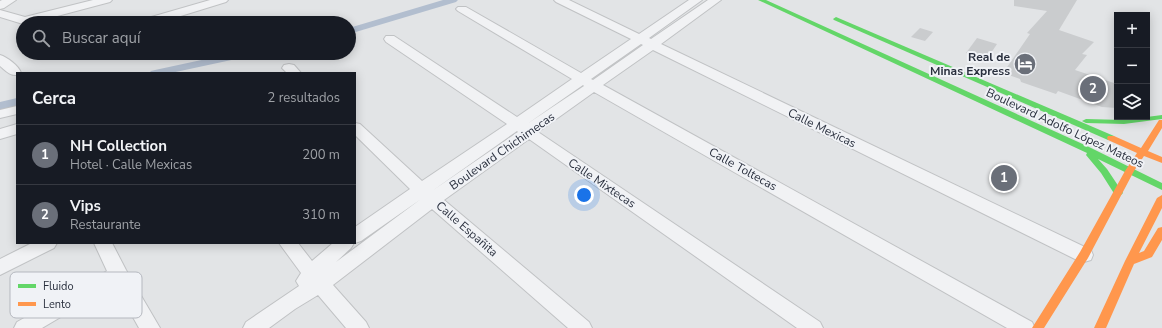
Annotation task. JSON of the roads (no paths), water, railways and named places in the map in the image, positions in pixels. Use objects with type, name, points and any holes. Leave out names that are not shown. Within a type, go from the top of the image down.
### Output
[{"type":"main road","name":"Boulevard Adolfo López Mateos","points":[[761,0],[1084,148],[1162,187]]},
{"type":"main road","name":"Boulevard Adolfo López Mateos","points":[[825,14],[1162,160]]},
{"type":"main road","points":[[925,76],[964,86],[977,86],[985,83]]},
{"type":"main road","points":[[1063,117],[1109,123],[1139,122],[1162,118]]},
{"type":"main road","points":[[1038,328],[1084,255],[1130,171],[1162,122]]},
{"type":"main road","points":[[1084,148],[1104,171],[1118,193]]},
{"type":"main road","points":[[1100,328],[1130,261],[1162,198]]},
{"type":"main road","points":[[1130,261],[1148,254],[1162,231]]},
{"type":"street","points":[[0,6],[10,0]]},
{"type":"street","points":[[58,0],[68,10]]},
{"type":"street","points":[[45,16],[106,0]]},
{"type":"street","points":[[168,16],[222,0]]},
{"type":"street","name":"Calle Mexicas","points":[[560,0],[1084,255]]},
{"type":"street","name":"Boulevard Chichimecas","points":[[253,328],[288,303],[316,278],[427,195],[645,42],[696,0]]},
{"type":"street","name":"Boulevard Chichimecas","points":[[645,42],[715,0]]},
{"type":"street","name":"Calle Toltecas","points":[[462,9],[1025,328]]},
{"type":"street","points":[[0,13],[16,19]]},
{"type":"street","name":"Calle Mixtecas","points":[[390,39],[813,328]]},
{"type":"street","points":[[0,60],[15,72]]},
{"type":"street","points":[[0,114],[16,110]]},
{"type":"street","name":"Calle Españita","points":[[356,128],[427,195],[582,328]]},
{"type":"street","points":[[0,134],[16,129]]},
{"type":"street","name":"Boulevard Chichimecas","points":[[356,235],[427,195]]},
{"type":"street","points":[[0,268],[46,244]]},
{"type":"street","points":[[103,244],[117,272]]},
{"type":"street","points":[[289,244],[359,328]]},
{"type":"street","name":"Boulevard Chichimecas","points":[[316,278],[344,244]]},
{"type":"street","points":[[142,314],[150,328]]},
{"type":"street","points":[[24,328],[41,318]]},
{"type":"waterway","points":[[356,29],[453,0]]},
{"type":"waterway","points":[[160,72],[217,60]]},
{"type":"waterway","points":[[0,106],[16,102]]},
{"type":"place","name":"Real de Minas Express","points":[[1025,64]]},
{"type":"place","name":"Vips","points":[[1093,89]]},
{"type":"place","name":"NH Collection","points":[[1004,178]]}]
